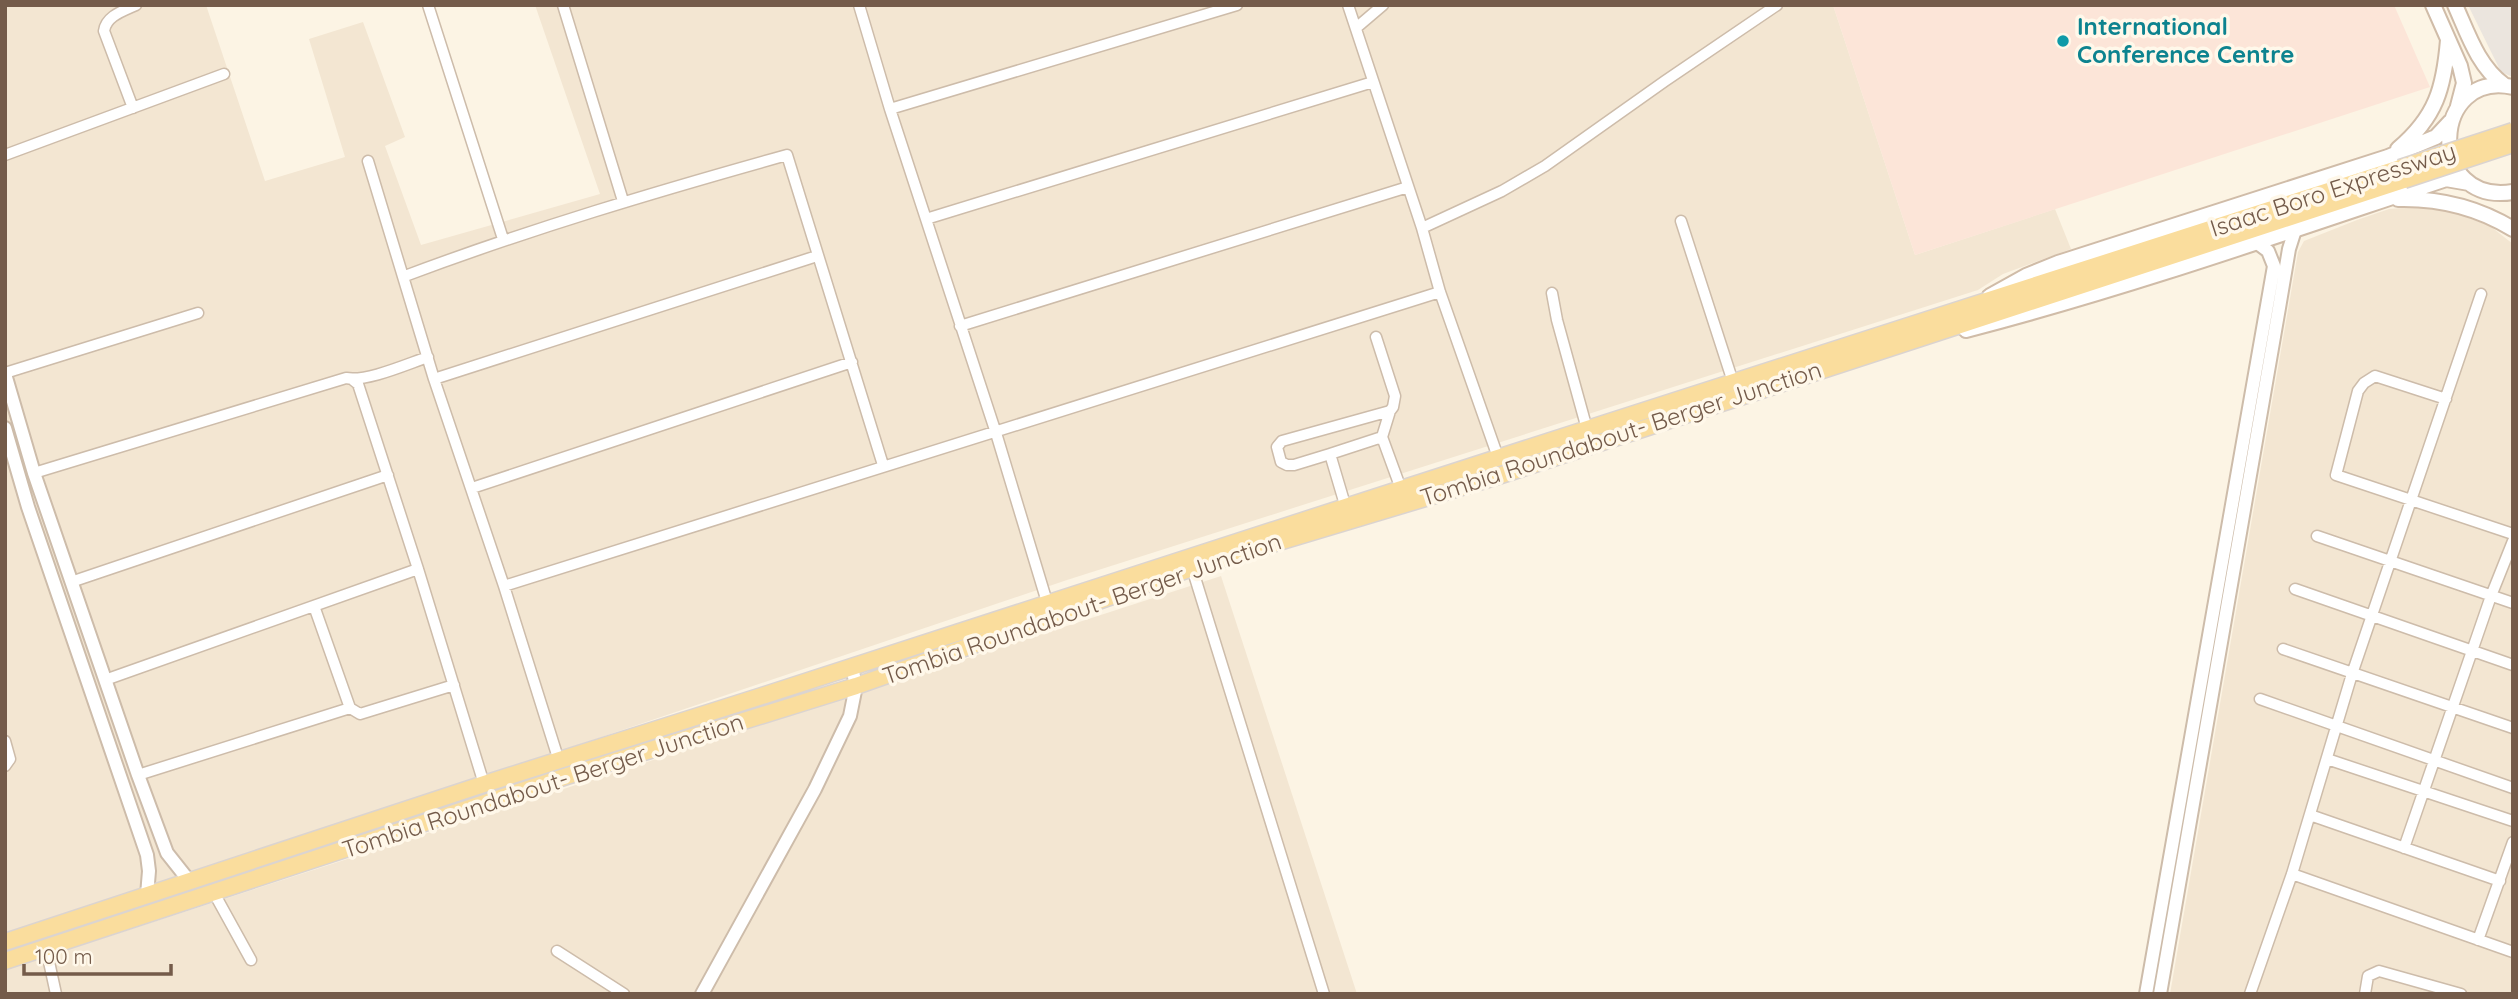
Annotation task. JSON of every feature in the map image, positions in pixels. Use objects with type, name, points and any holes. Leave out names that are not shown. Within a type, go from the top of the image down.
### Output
[{"type":"main road","points":[[1978,303],[2026,276],[2058,263],[2388,157],[2436,137],[2450,122],[2458,107],[2464,83],[2460,66],[2433,5]]},
{"type":"main road","points":[[2455,5],[2491,76],[2509,86]]},
{"type":"main road","points":[[2388,157],[2411,138],[2432,109],[2441,90],[2448,40]]},
{"type":"main road","points":[[2458,107],[2470,95],[2486,88],[2509,86]]},
{"type":"main road","points":[[2450,122],[2447,139],[2450,155],[2458,171],[2469,183]]},
{"type":"main road","name":"Isaac Boro Expressway","points":[[2402,174],[2513,131]]},
{"type":"main road","name":"Isaac Boro Expressway","points":[[2156,253],[2402,174],[2513,144]]},
{"type":"main road","points":[[1916,338],[1938,338],[2057,306],[2446,179],[2469,183],[2485,191],[2509,196]]},
{"type":"main road","points":[[2383,200],[2445,201],[2493,217],[2513,229]]},
{"type":"main road","name":"Tombia Roundabout- Berger Junction","points":[[5,942],[484,784],[1978,303],[2156,253]]},
{"type":"main road","name":"Tombia Roundabout- Berger Junction","points":[[5,961],[567,776],[856,686],[1192,568],[1503,474],[1916,338],[2156,253]]},
{"type":"street","points":[[133,108],[104,31],[109,19],[136,5]]},
{"type":"street","points":[[428,5],[503,239]]},
{"type":"street","points":[[564,5],[622,201]]},
{"type":"street","points":[[859,5],[890,109],[996,433],[1047,602]]},
{"type":"street","points":[[890,109],[1237,5]]},
{"type":"street","points":[[1348,5],[1422,228],[1440,292],[1503,474]]},
{"type":"street","points":[[1356,28],[1383,5]]},
{"type":"street","points":[[1422,228],[1502,191],[1545,166],[1777,5]]},
{"type":"street","points":[[5,155],[224,75]]},
{"type":"street","points":[[926,219],[1373,82]]},
{"type":"street","points":[[405,276],[503,239],[622,201],[787,155],[883,465]]},
{"type":"street","points":[[368,161],[434,379],[472,488],[559,761]]},
{"type":"street","points":[[960,326],[1408,187]]},
{"type":"street","points":[[1681,222],[1733,382]]},
{"type":"street","points":[[2160,994],[2269,361],[2289,249],[2295,230]]},
{"type":"street","points":[[2146,994],[2274,266],[2268,251],[2256,242]]},
{"type":"street","points":[[434,379],[817,256]]},
{"type":"street","points":[[504,586],[1440,292]]},
{"type":"street","points":[[1552,293],[1556,320],[1587,429]]},
{"type":"street","points":[[2250,994],[2292,874],[2352,674],[2481,293]]},
{"type":"street","points":[[190,882],[167,853],[138,775],[34,472],[5,373],[198,313]]},
{"type":"street","points":[[1376,337],[1395,396],[1394,407],[1390,411],[1382,437],[1401,489]]},
{"type":"street","points":[[34,472],[428,357]]},
{"type":"street","points":[[472,488],[852,362]]},
{"type":"street","points":[[2446,399],[2375,376],[2358,391],[2336,475],[2513,534]]},
{"type":"street","points":[[353,380],[358,384],[388,475],[484,784]]},
{"type":"street","points":[[1382,437],[1290,466],[1280,462],[1277,447],[1282,441],[1390,411]]},
{"type":"street","points":[[5,428],[35,526],[147,855],[147,895]]},
{"type":"street","points":[[1330,454],[1346,508]]},
{"type":"street","points":[[71,582],[388,475]]},
{"type":"street","points":[[35,526],[51,521]]},
{"type":"street","points":[[2317,536],[2513,603]]},
{"type":"street","points":[[2404,848],[2491,596],[2513,541]]},
{"type":"street","points":[[1192,568],[1324,994]]},
{"type":"street","points":[[105,680],[418,569]]},
{"type":"street","points":[[2295,589],[2513,665]]},
{"type":"street","points":[[314,606],[350,708],[360,714],[454,685]]},
{"type":"street","points":[[2283,649],[2513,728]]},
{"type":"street","points":[[702,994],[815,789],[850,716],[856,686],[852,667]]},
{"type":"street","points":[[2260,699],[2513,788]]},
{"type":"street","points":[[138,775],[350,708]]},
{"type":"street","points":[[5,741],[10,759],[5,766]]},
{"type":"street","points":[[2327,758],[2513,821]]},
{"type":"street","points":[[2310,815],[2500,881]]},
{"type":"street","points":[[2478,940],[2513,842]]},
{"type":"street","points":[[2292,874],[2513,953]]},
{"type":"street","points":[[214,892],[251,960]]},
{"type":"street","points":[[46,948],[56,994]]},
{"type":"street","points":[[557,951],[624,994]]},
{"type":"street","points":[[2365,994],[2368,976],[2379,971],[2461,994]]},
{"type":"shaded area","points":[[5,5],[206,5],[265,181],[345,157],[309,39],[363,22],[405,137],[385,146],[421,245],[600,194],[535,5],[1833,5],[1915,255],[2055,209],[2071,249],[2003,274],[1978,290],[1067,580],[569,748],[5,933]]},
{"type":"shaded area","points":[[1833,5],[2394,5],[2430,87],[1915,255]]},
{"type":"shaded area","points":[[2468,5],[2513,5],[2513,77],[2501,72]]},
{"type":"shaded area","points":[[2415,207],[2453,212],[2490,226],[2513,244],[2513,994],[2170,994],[2298,252],[2304,241],[2357,220],[2389,209]]},
{"type":"shaded area","points":[[1221,576],[1357,994],[5,994],[5,970]]},
{"type":"place","name":"International Conference Centre","points":[[2063,41]]}]
